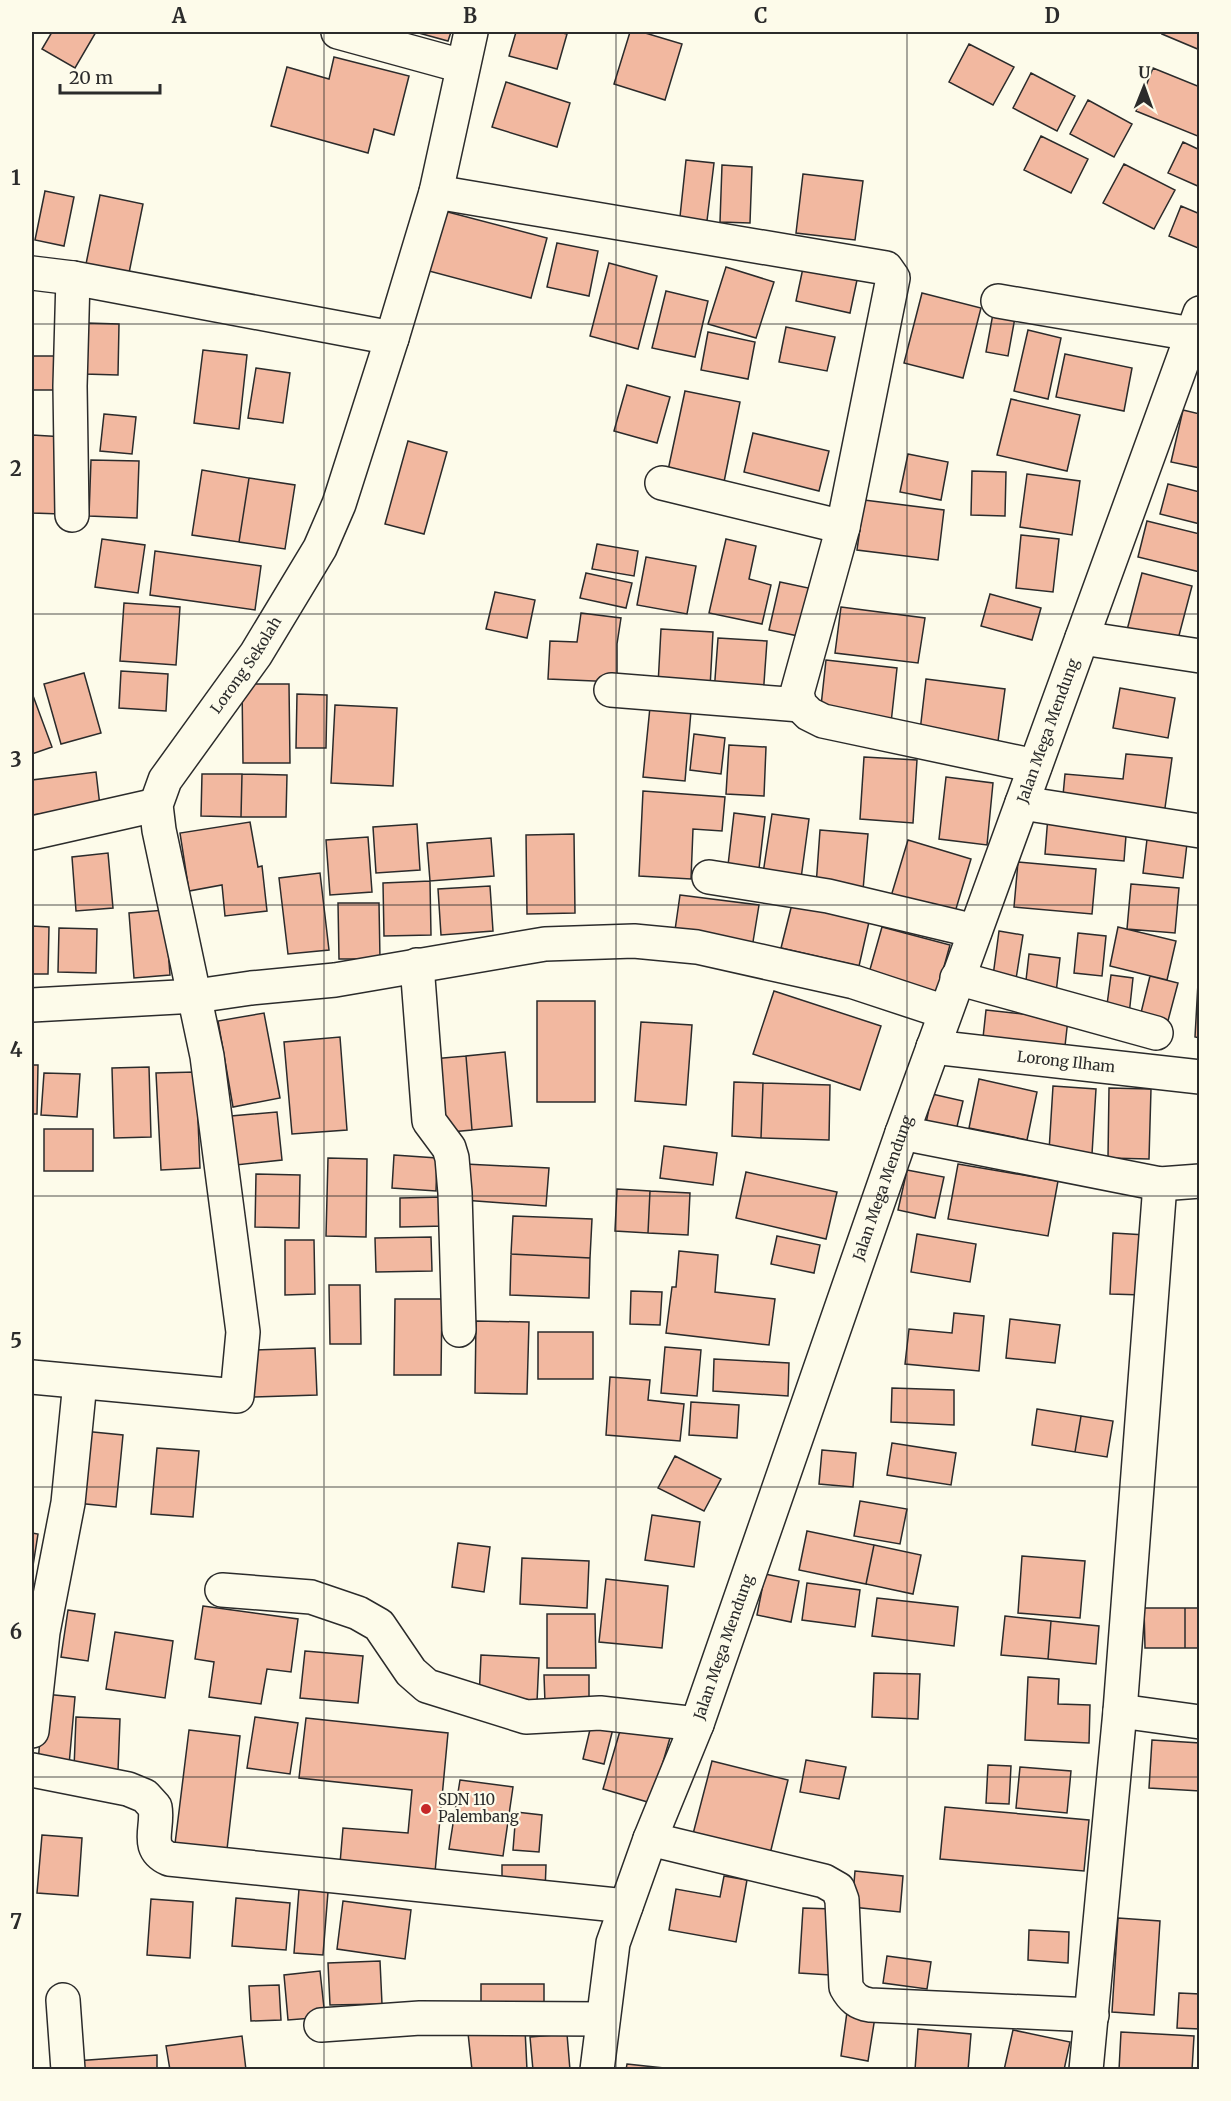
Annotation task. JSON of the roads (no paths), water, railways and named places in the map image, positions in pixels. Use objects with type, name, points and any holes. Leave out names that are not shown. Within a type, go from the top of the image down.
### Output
[{"type":"street","points":[[338,32],[466,49]]},
{"type":"street","name":"Lorong Sekolah","points":[[80,1382],[237,1396],[243,1332],[207,1056],[159,830],[156,805],[165,780],[256,654],[320,548],[339,504],[436,192],[466,49]]},
{"type":"street","points":[[436,192],[886,268],[893,278],[843,527],[797,693],[800,705],[809,714],[840,726],[1035,766]]},
{"type":"street","points":[[32,273],[73,278],[392,338]]},
{"type":"street","points":[[72,515],[70,386],[73,278]]},
{"type":"street","points":[[998,301],[1196,324]]},
{"type":"street","name":"Jalan Mega Mendung","points":[[597,2070],[613,1943],[650,1839],[697,1724],[957,978],[1196,324]]},
{"type":"street","points":[[662,483],[843,527]]},
{"type":"street","points":[[1082,638],[1200,656]]},
{"type":"street","points":[[611,690],[800,705]]},
{"type":"street","points":[[1022,803],[1200,831]]},
{"type":"street","points":[[32,833],[156,805]]},
{"type":"street","points":[[709,877],[828,896],[975,931]]},
{"type":"street","points":[[32,1005],[196,996],[252,987],[335,980],[545,944],[633,941],[697,947],[854,982],[945,1012]]},
{"type":"street","points":[[417,965],[429,1121],[449,1148],[453,1163],[459,1330]]},
{"type":"street","points":[[957,978],[1155,1033]]},
{"type":"street","name":"Lorong Ilham","points":[[933,1047],[1200,1077]]},
{"type":"street","points":[[902,1133],[1160,1184],[1200,1181]]},
{"type":"street","points":[[1086,2070],[1120,1711],[1160,1184]]},
{"type":"street","points":[[32,1377],[80,1382],[68,1503],[43,1632],[32,1731]]},
{"type":"street","points":[[222,1590],[311,1598],[358,1613],[379,1625],[411,1672],[427,1686],[526,1717],[600,1713],[697,1724]]},
{"type":"street","points":[[1120,1711],[1200,1722]]},
{"type":"street","points":[[32,1770],[111,1785],[145,1796],[155,1807],[154,1842],[156,1849],[160,1855],[169,1859],[626,1906]]},
{"type":"street","points":[[650,1839],[824,1881],[838,1889],[842,1900],[846,1987],[850,1995],[859,2003],[1092,2015]]},
{"type":"street","points":[[63,2000],[68,2070]]},
{"type":"street","points":[[321,2025],[420,2018],[603,2019]]},
{"type":"place","name":"SDN 110 Palembang","points":[[426,1809]]}]
